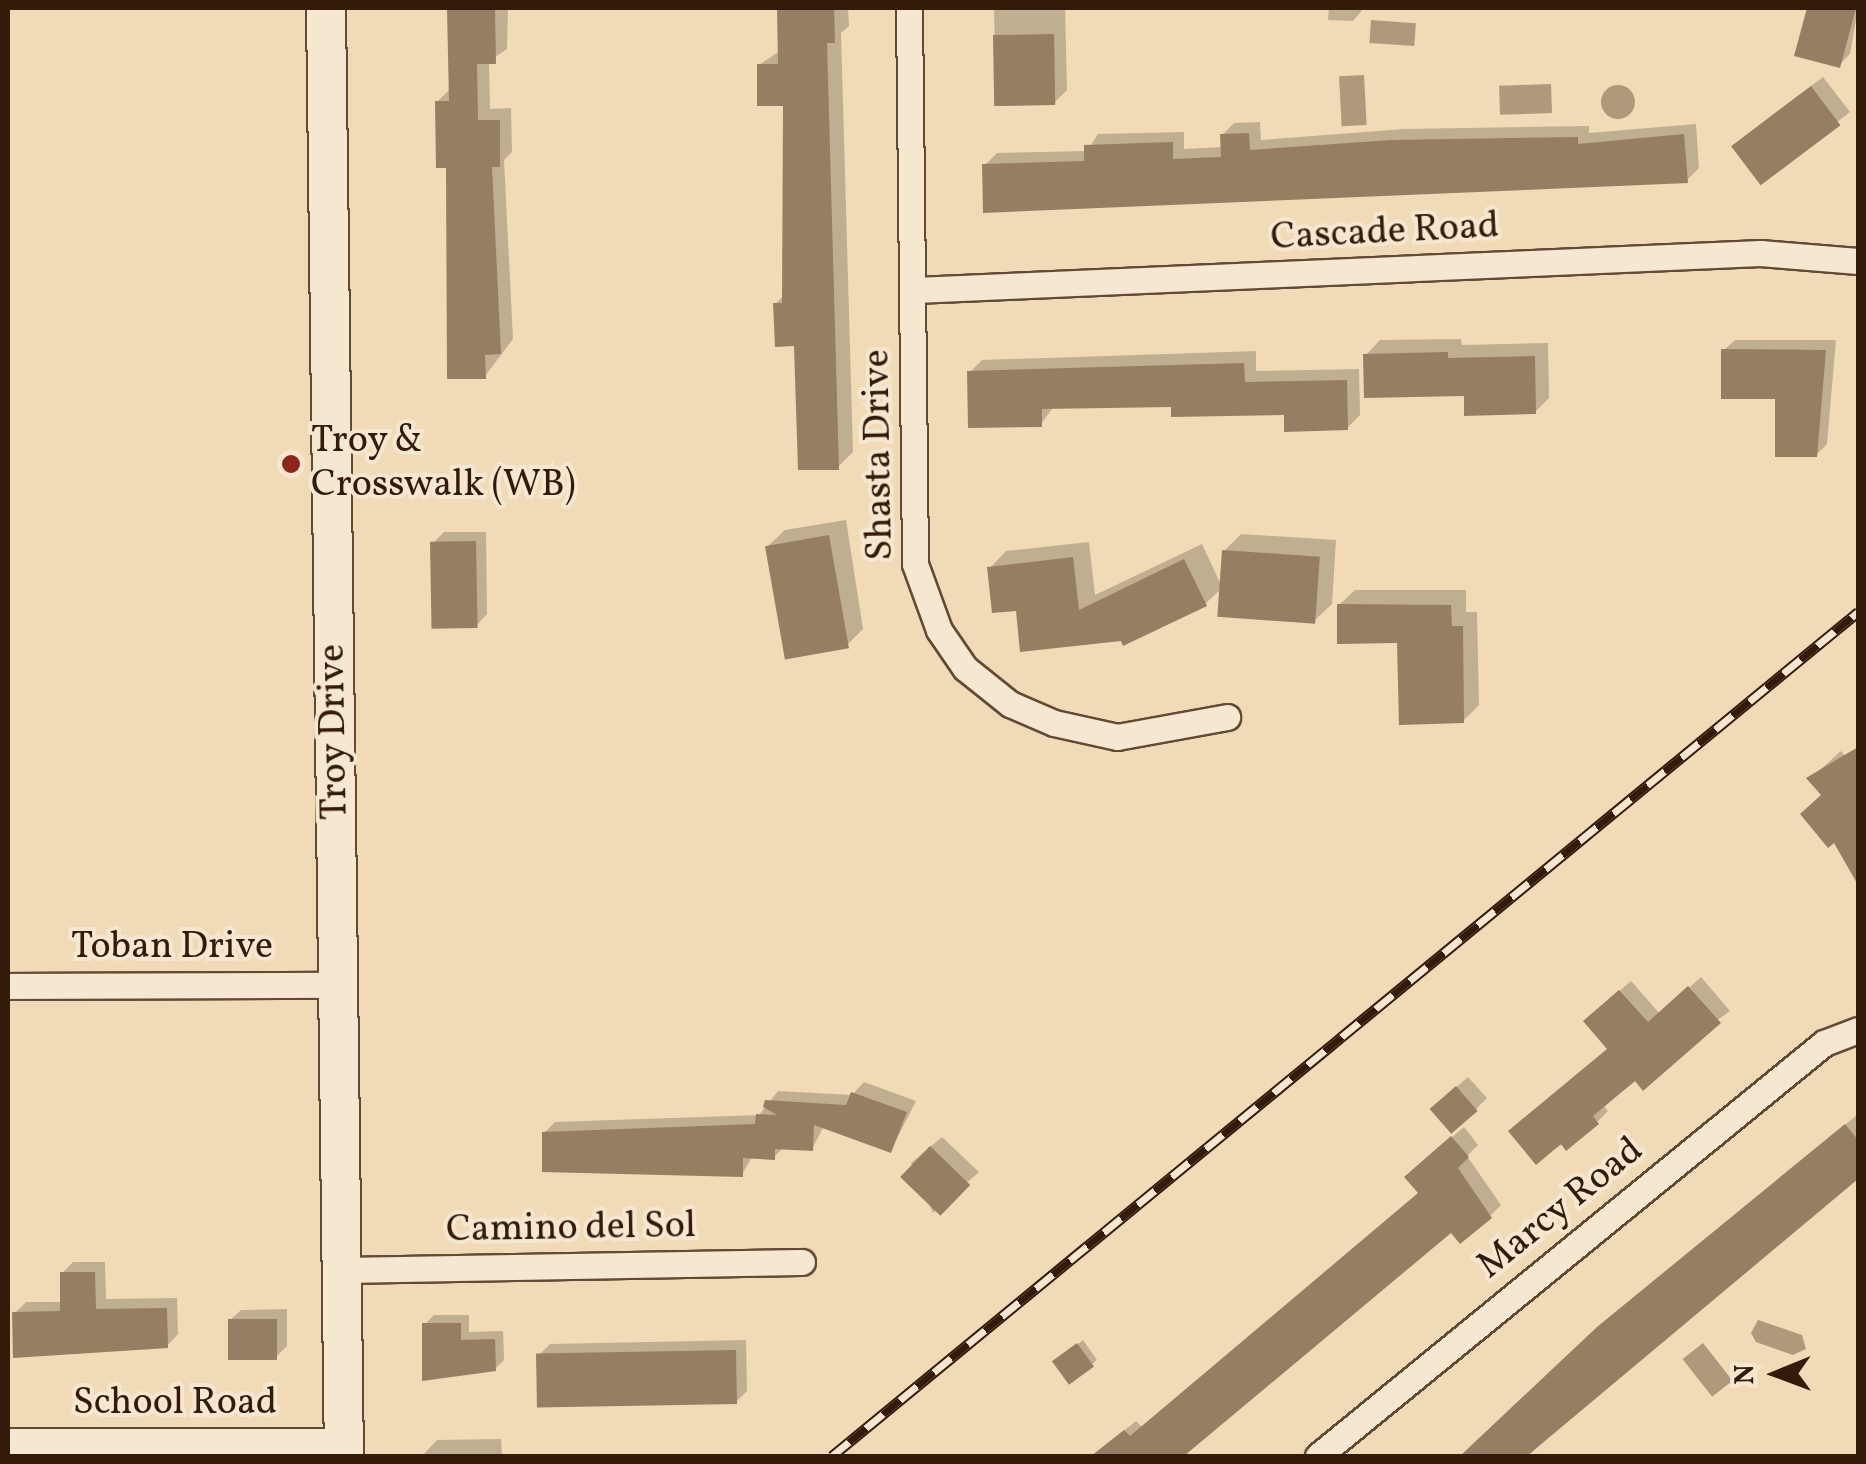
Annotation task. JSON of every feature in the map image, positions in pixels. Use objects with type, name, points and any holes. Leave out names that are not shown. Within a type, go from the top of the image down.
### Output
[{"type":"street","name":"Troy Drive","points":[[326,8],[344,1449]]},
{"type":"street","name":"Shasta Drive","points":[[910,8],[915,564],[939,630],[965,668],[1010,704],[1054,723],[1117,737],[1227,717]]},
{"type":"street","name":"Cascade Road","points":[[915,290],[1760,253],[1858,260]]},
{"type":"street","name":"Toban Drive","points":[[8,986],[338,985]]},
{"type":"street","name":"Marcy Road","points":[[1318,1456],[1824,1044],[1858,1030]]},
{"type":"street","name":"Camino del Sol","points":[[341,1270],[802,1262]]},
{"type":"street","name":"School Road","points":[[8,1442],[344,1449]]},
{"type":"shaded area","points":[[1371,20],[1416,23],[1414,46],[1369,43]]},
{"type":"shaded area","points":[[1364,75],[1367,125],[1342,126],[1339,76]]},
{"type":"shaded area","points":[[1551,84],[1552,113],[1500,115],[1499,86]]},
{"type":"shaded area","points":[[1618,85],[1630,90],[1635,102],[1630,114],[1618,119],[1606,114],[1601,102],[1606,90]]},
{"type":"shaded area","points":[[1758,1320],[1802,1335],[1806,1349],[1793,1355],[1756,1342],[1751,1333]]},
{"type":"shaded area","points":[[1703,1343],[1733,1381],[1712,1397],[1683,1359]]},
{"type":"building","points":[[447,8],[495,8],[496,64],[477,64],[478,120],[500,120],[500,167],[492,167],[501,354],[485,355],[486,379],[447,379],[446,168],[436,168],[435,101],[449,101]]},
{"type":"building","points":[[777,8],[834,8],[835,43],[827,43],[839,470],[798,470],[794,346],[775,347],[773,303],[782,303],[783,106],[757,106],[757,64],[778,64]]},
{"type":"building","points":[[1807,8],[1856,8],[1840,68],[1794,56]]},
{"type":"building","points":[[1054,34],[1055,105],[994,106],[993,35]]},
{"type":"building","points":[[1811,86],[1840,125],[1761,185],[1731,146]]},
{"type":"building","points":[[1249,133],[1250,150],[1391,140],[1578,137],[1578,144],[1684,134],[1688,183],[983,213],[982,164],[1084,161],[1084,145],[1173,142],[1173,159],[1221,157],[1220,134]]},
{"type":"building","points":[[1721,349],[1826,350],[1817,457],[1775,457],[1775,399],[1721,399]]},
{"type":"building","points":[[1448,352],[1448,358],[1535,356],[1536,414],[1464,416],[1464,396],[1364,398],[1363,354]]},
{"type":"building","points":[[1244,363],[1245,382],[1347,380],[1348,430],[1284,432],[1284,415],[1171,417],[1171,407],[1042,409],[1042,427],[968,428],[967,371]]},
{"type":"building","points":[[829,535],[849,648],[785,660],[765,546]]},
{"type":"building","points":[[476,541],[478,628],[432,629],[430,542]]},
{"type":"building","points":[[1222,550],[1320,557],[1315,624],[1217,617]]},
{"type":"building","points":[[1073,557],[1079,610],[1184,559],[1207,606],[1123,646],[1121,641],[1020,652],[1016,611],[992,613],[987,567]]},
{"type":"building","points":[[1337,604],[1451,605],[1452,626],[1463,626],[1464,723],[1399,725],[1397,643],[1337,644]]},
{"type":"building","points":[[1858,747],[1858,885],[1834,843],[1828,848],[1800,814],[1821,795],[1806,778]]},
{"type":"building","points":[[1688,986],[1721,1023],[1643,1091],[1635,1081],[1593,1116],[1599,1124],[1566,1151],[1561,1144],[1536,1165],[1508,1131],[1607,1049],[1583,1021],[1619,990],[1648,1022]]},
{"type":"building","points":[[1456,1086],[1478,1111],[1451,1134],[1430,1109]]},
{"type":"building","points":[[851,1092],[907,1112],[891,1153],[814,1125],[813,1151],[775,1149],[775,1160],[743,1158],[743,1177],[542,1172],[542,1132],[755,1124],[756,1114],[777,1115],[763,1107],[765,1100],[846,1105]]},
{"type":"building","points":[[1845,1124],[1858,1140],[1858,1179],[1527,1456],[1460,1456],[1597,1327]]},
{"type":"building","points":[[1451,1136],[1469,1157],[1458,1168],[1492,1218],[1460,1244],[1451,1233],[1184,1456],[1091,1456],[1124,1430],[1130,1436],[1418,1193],[1404,1177]]},
{"type":"building","points":[[930,1146],[970,1185],[940,1216],[900,1177]]},
{"type":"building","points":[[60,1272],[95,1272],[96,1309],[167,1308],[168,1348],[13,1358],[12,1312],[60,1311]]},
{"type":"building","points":[[228,1319],[277,1319],[277,1360],[228,1360]]},
{"type":"building","points":[[422,1323],[461,1323],[461,1340],[495,1339],[496,1371],[422,1381]]},
{"type":"building","points":[[1077,1343],[1094,1366],[1069,1385],[1052,1361]]},
{"type":"building","points":[[736,1350],[737,1404],[537,1407],[536,1353]]},
{"type":"railway","points":[[832,1456],[1858,612]]},
{"type":"place","name":"Troy & Crosswalk (WB)","points":[[291,464]]}]
